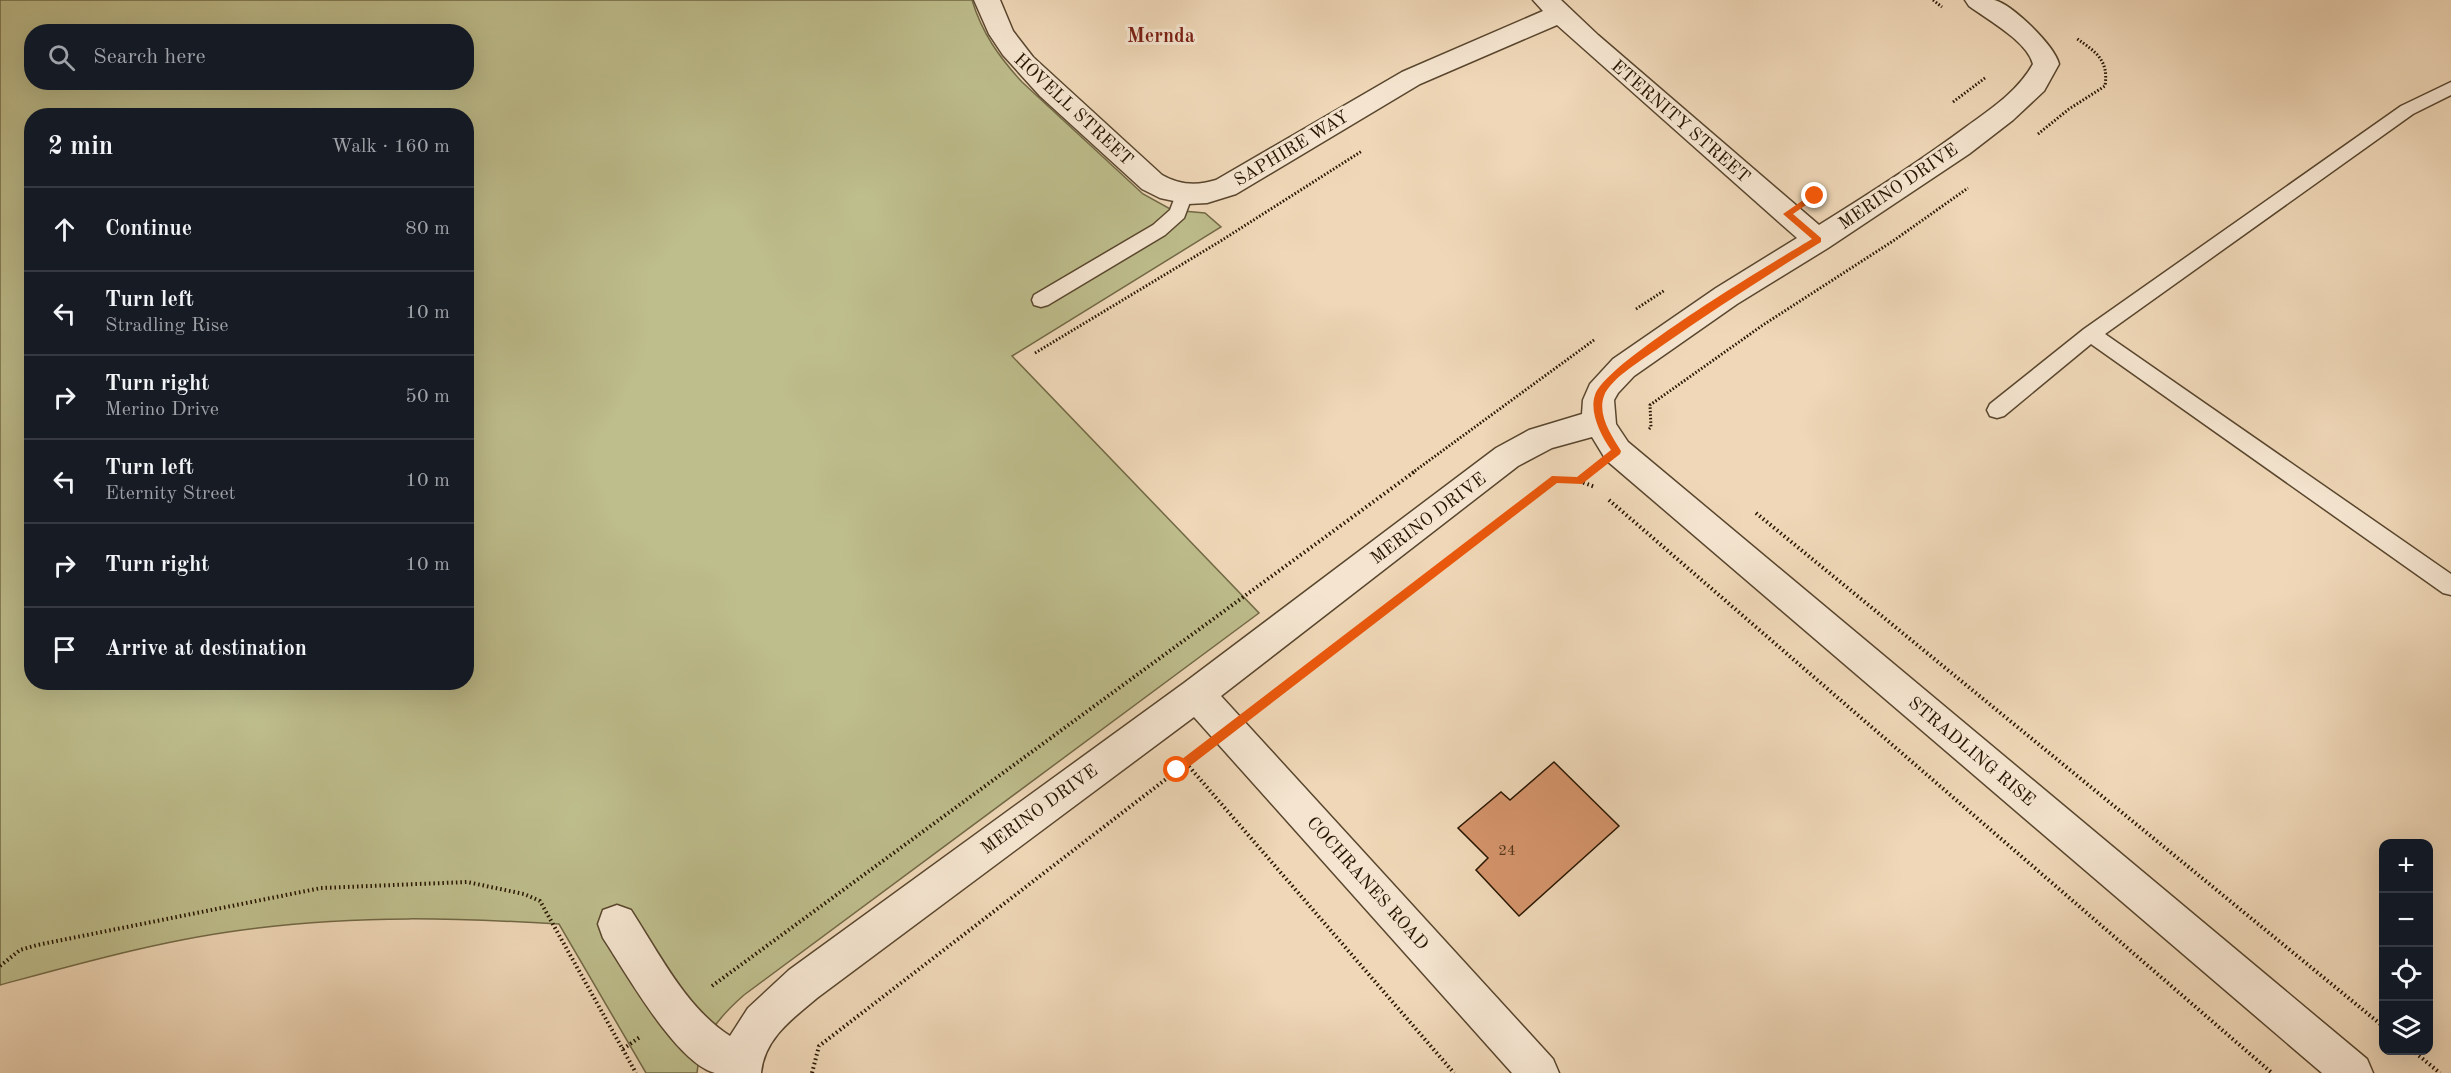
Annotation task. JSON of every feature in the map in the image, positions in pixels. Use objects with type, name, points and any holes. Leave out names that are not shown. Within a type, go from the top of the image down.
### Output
[{"type":"street","name":"HOVELL STREET","points":[[987,0],[996,24],[1009,47],[1033,75],[1152,182],[1161,188],[1184,194]]},
{"type":"street","name":"MERINO DRIVE","points":[[1608,437],[1598,410],[1599,395],[1608,382],[1631,363],[1733,291],[1882,200],[2031,91],[2044,75],[2047,64],[2045,57],[2038,47],[1978,0]]},
{"type":"street","name":"SAPHIRE WAY","points":[[1184,194],[1214,192],[1226,187],[1410,78],[1553,7]]},
{"type":"street","name":"ETERNITY STREET","points":[[1553,7],[1818,240]]},
{"type":"street","name":"MERINO DRIVE","points":[[741,1069],[749,1042],[765,1017],[803,984],[1196,694],[1507,457],[1541,438],[1567,429],[1608,437]]},
{"type":"street","name":"STRADLING RISE","points":[[1608,437],[2353,1073]]},
{"type":"street","name":"COCHRANES ROAD","points":[[1196,694],[1539,1073]]},
{"type":"street","points":[[617,924],[675,1012],[699,1040],[741,1069]]},
{"type":"lane","points":[[1997,410],[2091,334],[2408,110],[2451,88]]},
{"type":"lane","points":[[1041,300],[1159,230],[1178,213],[1184,194]]},
{"type":"lane","points":[[2091,334],[2451,586]]},
{"type":"path","points":[[1933,0],[1951,14]]},
{"type":"path","points":[[2036,136],[2069,109],[2105,86],[2108,71],[2106,64],[2096,52],[2070,34]]},
{"type":"path","points":[[1945,108],[1991,74]]},
{"type":"path","points":[[1035,353],[1220,242],[1369,147]]},
{"type":"path","points":[[1661,434],[1652,427],[1650,405],[1763,325],[1893,241],[1972,185]]},
{"type":"path","points":[[1627,316],[1672,285]]},
{"type":"path","points":[[623,1049],[1600,335]]},
{"type":"path","points":[[1579,481],[1608,437],[1652,427]]},
{"type":"path","points":[[812,1073],[819,1046],[1555,479],[1579,481],[1592,485],[2271,1073]]},
{"type":"path","points":[[1753,510],[2379,1023]]},
{"type":"path","points":[[1186,763],[1454,1073]]},
{"type":"path","points":[[0,966],[7,958],[20,950],[37,945],[321,888],[467,882],[524,894],[540,902],[636,1073]]},
{"type":"path","points":[[2418,1055],[2440,1073]]},
{"type":"shaded area","points":[[0,0],[972,0],[986,34],[1014,73],[1143,194],[1172,210],[1205,213],[1221,227],[1012,356],[1259,613],[744,995],[719,1020],[706,1039],[697,1073],[646,1073],[559,924],[409,919],[333,921],[225,932],[96,959],[0,985]]},
{"type":"building","points":[[1554,762],[1619,826],[1519,916],[1476,870],[1488,858],[1458,828],[1501,792],[1510,800]]},
{"type":"district","name":"Mernda","points":[[1161,35]]},
{"type":"route","points":[[1177,770],[1555,479],[1579,481],[1617,451],[1607,438],[1600,423],[1598,410],[1599,395],[1608,382],[1631,363],[1733,291],[1818,240],[1788,214],[1815,196]]}]
